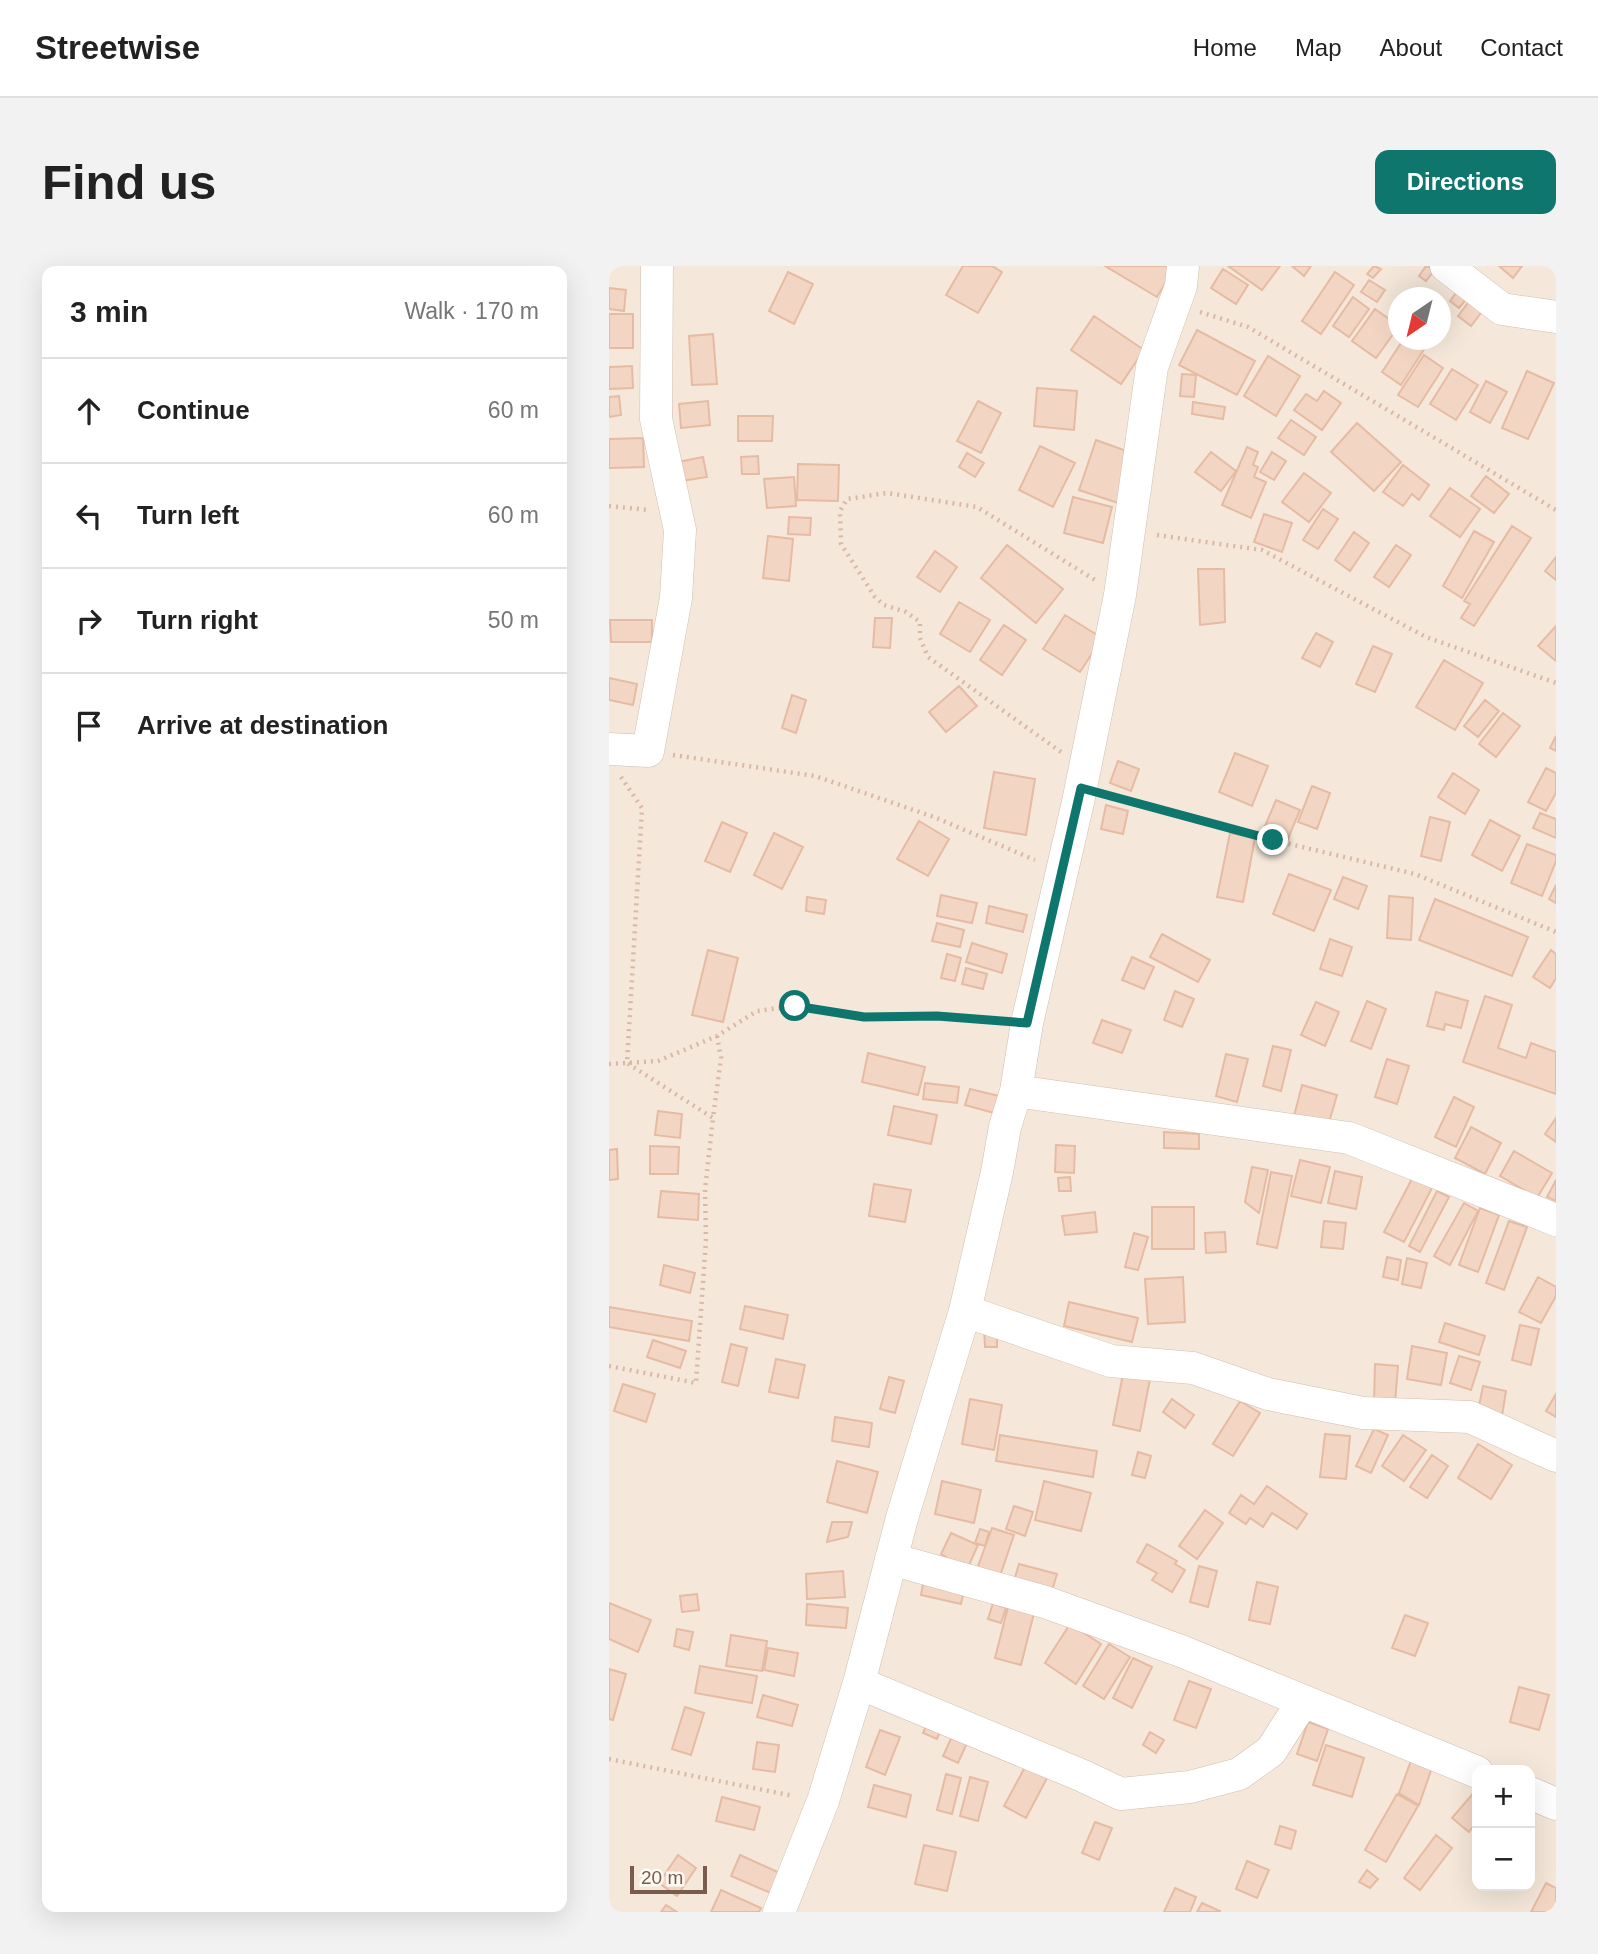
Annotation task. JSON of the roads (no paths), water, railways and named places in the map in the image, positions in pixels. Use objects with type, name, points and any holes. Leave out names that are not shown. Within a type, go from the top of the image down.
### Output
[{"type":"street","points":[[612,759],[648,751],[676,598],[680,530],[656,419],[657,266]]},
{"type":"street","points":[[779,1912],[823,1801],[965,1311],[1005,1126],[1016,1091],[1027,1023],[1083,778],[1120,594],[1152,367],[1181,286],[1183,266]]},
{"type":"street","points":[[1446,266],[1502,309],[1556,317]]},
{"type":"street","points":[[1016,1091],[1349,1138],[1556,1220]]},
{"type":"street","points":[[965,1311],[1111,1361],[1193,1368],[1268,1394],[1363,1413],[1470,1417],[1556,1456]]},
{"type":"street","points":[[891,1559],[1045,1602],[1181,1651],[1472,1770]]},
{"type":"street","points":[[859,1683],[1121,1794],[1190,1787],[1239,1774],[1271,1751],[1303,1701]]},
{"type":"street","points":[[1535,1795],[1556,1804]]}]
